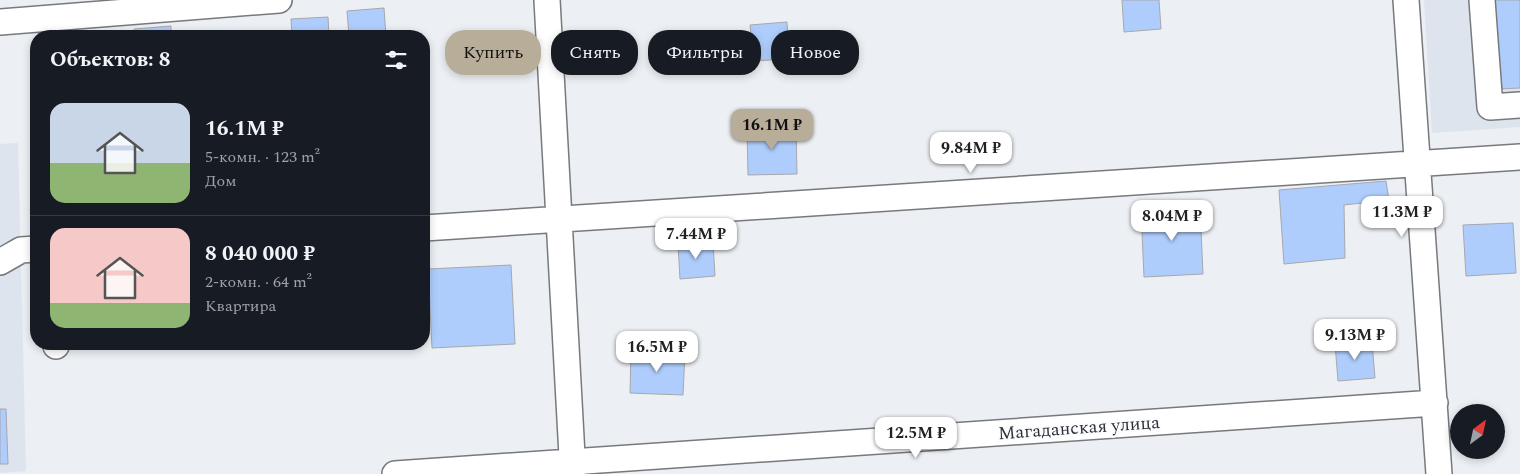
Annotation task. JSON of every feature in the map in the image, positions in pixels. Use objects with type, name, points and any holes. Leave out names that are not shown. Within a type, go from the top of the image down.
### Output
[{"type":"street","points":[[0,22],[279,0]]},
{"type":"street","points":[[547,0],[572,468]]},
{"type":"street","points":[[1406,0],[1439,474]]},
{"type":"street","points":[[1482,0],[1490,107],[1520,105]]},
{"type":"street","points":[[430,228],[1520,157]]},
{"type":"street","points":[[0,262],[21,250],[30,249]]},
{"type":"street","name":"Магаданская улица","points":[[395,474],[572,468],[1435,403]]},
{"type":"shaded area","points":[[1424,0],[1520,0],[1520,127],[1432,133]]},
{"type":"shaded area","points":[[18,143],[26,471],[0,473],[0,144]]},
{"type":"building","points":[[1122,0],[1159,0],[1161,29],[1124,32]]},
{"type":"building","points":[[1494,0],[1520,0],[1520,88],[1498,89]]},
{"type":"building","points":[[384,8],[386,30],[349,30],[347,11]]},
{"type":"building","points":[[328,17],[329,30],[292,30],[291,19]]},
{"type":"building","points":[[787,22],[787,30],[771,30],[771,60],[761,61],[761,30],[750,30],[750,25]]},
{"type":"building","points":[[171,26],[171,30],[134,29]]},
{"type":"building","points":[[796,127],[797,174],[748,175],[747,128]]},
{"type":"building","points":[[1386,181],[1389,200],[1344,205],[1345,258],[1284,264],[1279,190]]},
{"type":"building","points":[[1200,207],[1203,274],[1144,277],[1141,209]]},
{"type":"building","points":[[1513,223],[1516,273],[1466,276],[1463,225]]},
{"type":"building","points":[[713,242],[715,276],[680,279],[678,244]]},
{"type":"building","points":[[511,265],[515,344],[432,348],[430,269]]},
{"type":"building","points":[[1372,342],[1375,378],[1338,381],[1335,344]]},
{"type":"building","points":[[631,351],[685,353],[683,395],[630,393]]},
{"type":"building","points":[[0,409],[6,409],[8,464],[0,464]]}]
